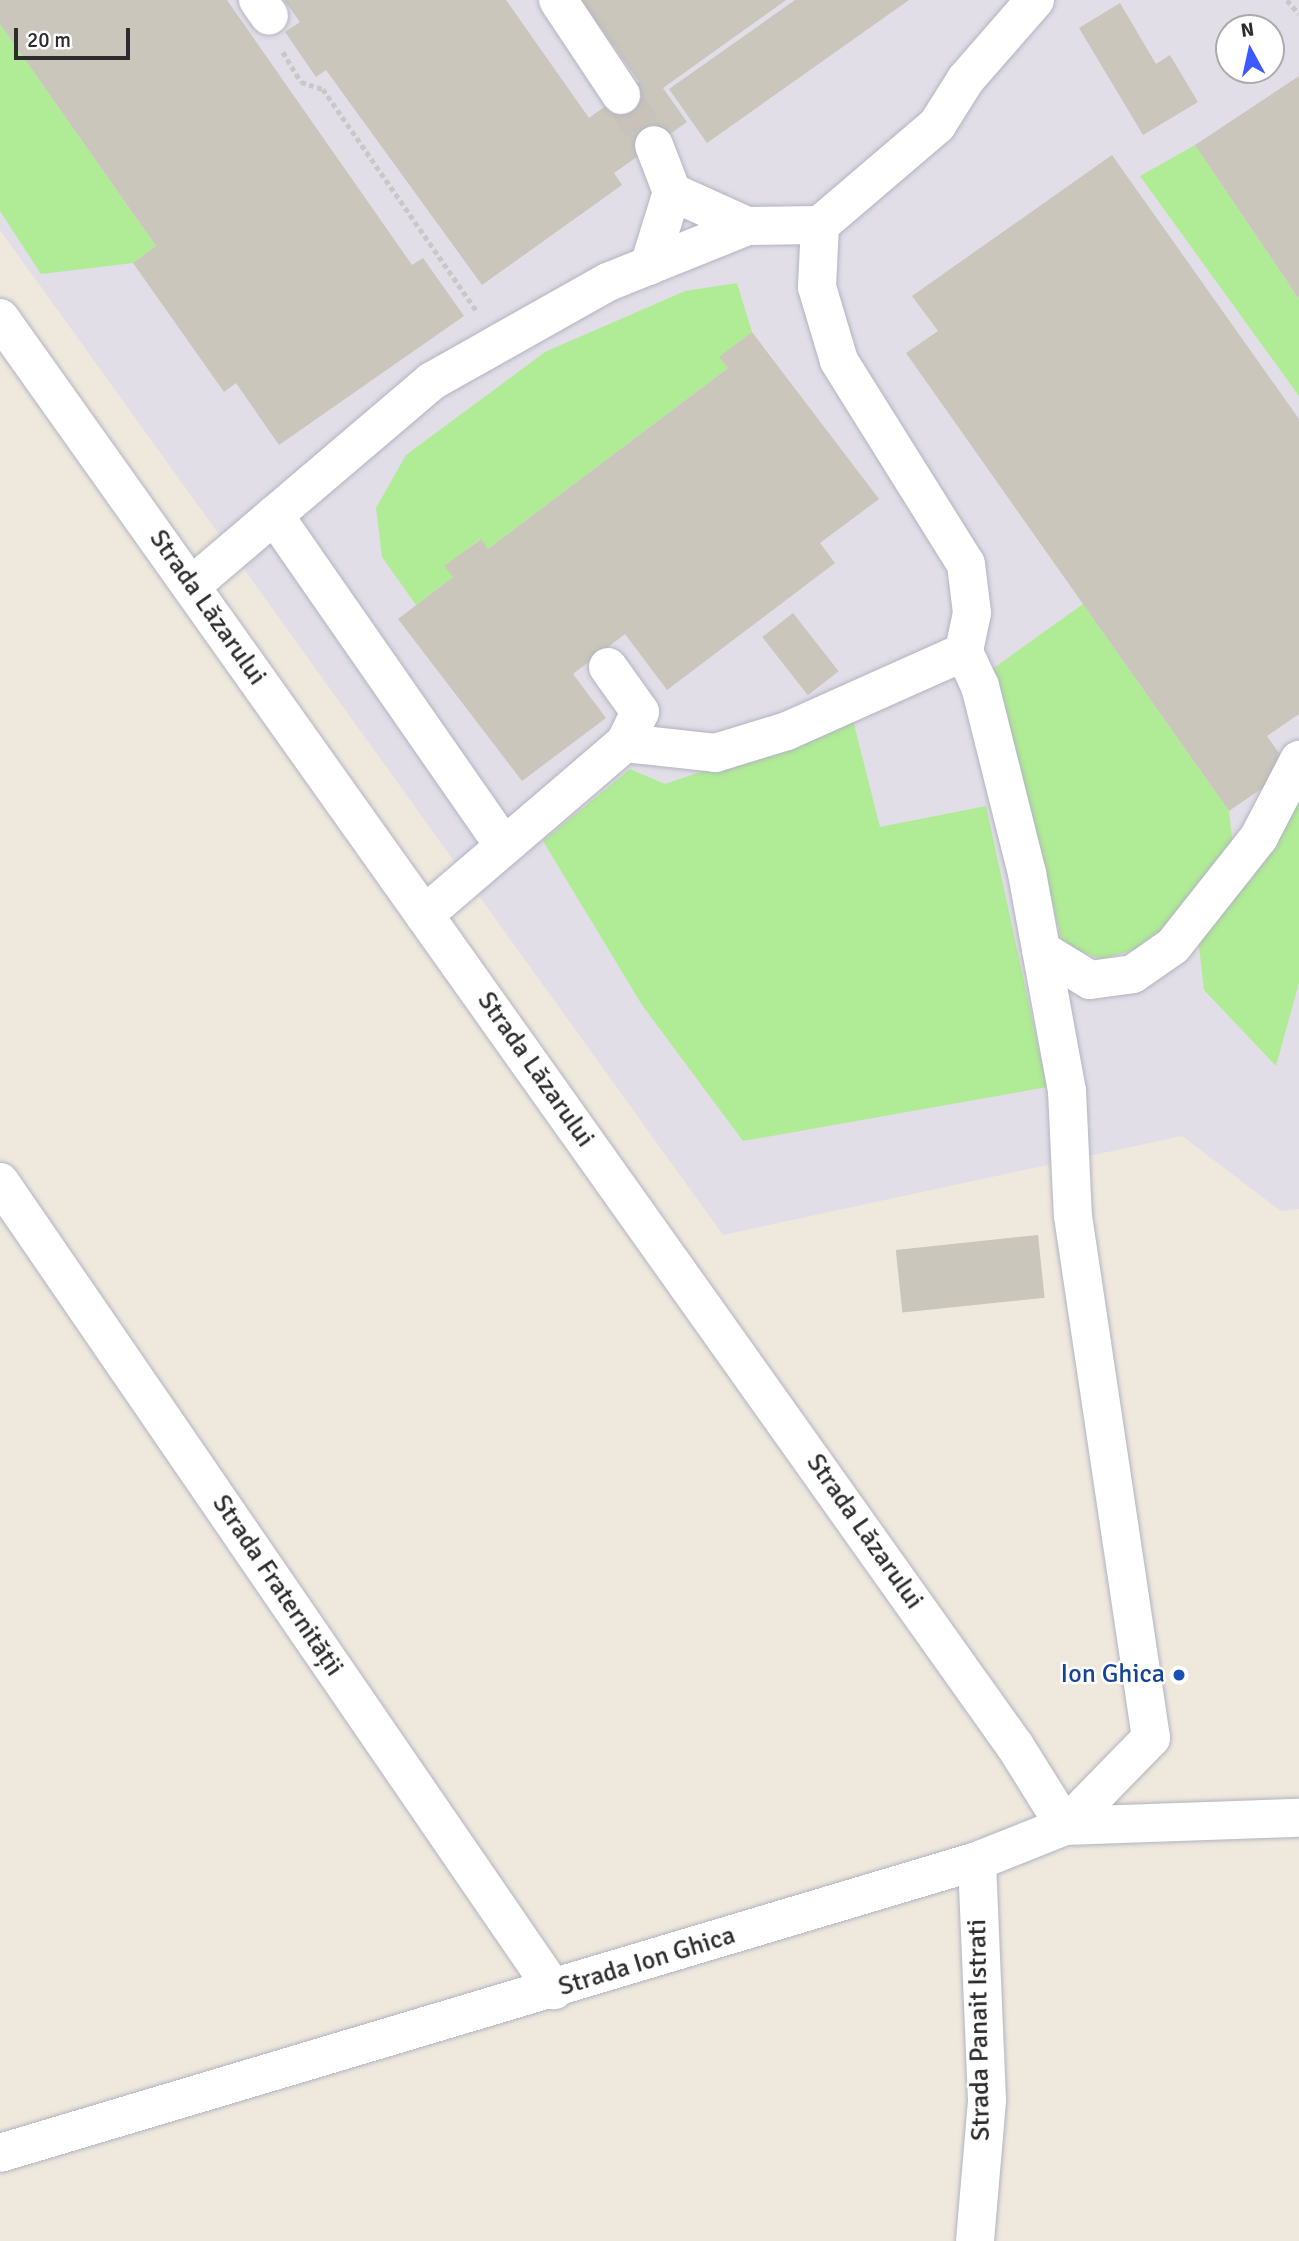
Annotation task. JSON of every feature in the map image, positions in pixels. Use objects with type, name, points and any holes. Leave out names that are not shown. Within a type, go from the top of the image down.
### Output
[{"type":"street","points":[[558,0],[621,95]]},
{"type":"street","points":[[191,586],[432,381],[649,265],[747,226],[820,225],[937,125],[966,79],[1035,0]]},
{"type":"street","points":[[649,265],[672,192],[654,145]]},
{"type":"street","points":[[672,192],[747,226]]},
{"type":"street","points":[[820,225],[817,287],[839,361],[966,564],[972,613],[964,652],[980,686],[1041,950],[1067,1091],[1073,1216],[1151,1738],[1065,1826]]},
{"type":"street","name":"Strada Lăzarului","points":[[0,318],[1015,1746],[1065,1826]]},
{"type":"street","points":[[274,516],[503,845]]},
{"type":"street","points":[[625,743],[715,753],[787,731],[964,652]]},
{"type":"street","points":[[424,915],[625,743],[640,712],[608,667]]},
{"type":"street","points":[[1041,950],[1090,980],[1133,974],[1173,946],[1259,838],[1299,760]]},
{"type":"street","name":"Strada Fraternității","points":[[0,1182],[554,1990]]},
{"type":"street","name":"Strada Ion Ghica","points":[[0,2153],[554,1990],[977,1861],[1065,1826],[1299,1818]]},
{"type":"street","name":"Strada Panait Istrati","points":[[975,2241],[987,2100],[977,1861]]},
{"type":"path","points":[[1287,0],[1299,14]]},
{"type":"path","points":[[263,8],[301,82],[323,89],[457,276],[496,345]]},
{"type":"shaded area","points":[[0,0],[1299,0],[1299,1209],[1281,1211],[1182,1136],[723,1235],[0,230]]},
{"type":"green space","points":[[0,24],[156,246],[133,263],[41,274],[0,211]]},
{"type":"green space","points":[[1195,145],[1299,299],[1299,396],[1140,176]]},
{"type":"green space","points":[[737,283],[752,332],[720,357],[728,368],[488,549],[480,539],[445,566],[453,577],[416,605],[382,557],[376,508],[406,455],[545,352],[685,291]]},
{"type":"green space","points":[[1083,604],[1229,811],[1233,848],[1156,944],[1101,959],[1063,945],[991,670]]},
{"type":"green space","points":[[853,720],[880,827],[986,806],[1047,1087],[743,1141],[642,1005],[543,841],[630,769],[665,784]]},
{"type":"green space","points":[[1299,793],[1299,983],[1276,1066],[1204,990],[1198,938],[1252,878]]},
{"type":"building","points":[[0,0],[227,0],[412,265],[423,258],[464,316],[279,445],[236,383],[224,392],[133,263],[156,246],[0,24]]},
{"type":"building","points":[[284,0],[506,0],[589,118],[639,82],[581,0],[786,0],[663,88],[687,122],[614,173],[622,185],[482,285],[326,70],[316,77],[285,32],[300,22]]},
{"type":"building","points":[[795,0],[909,0],[707,143],[669,89]]},
{"type":"building","points":[[1120,3],[1156,64],[1170,55],[1198,102],[1143,135],[1079,28]]},
{"type":"building","points":[[1299,76],[1299,299],[1195,145]]},
{"type":"building","points":[[1112,155],[1299,419],[1299,714],[1267,736],[1290,769],[1229,811],[906,353],[938,331],[912,296]]},
{"type":"building","points":[[752,332],[879,499],[820,543],[835,563],[667,690],[625,634],[573,674],[606,718],[522,781],[398,619],[453,577],[444,566],[481,539],[488,549],[728,368],[719,357]]},
{"type":"building","points":[[793,613],[839,671],[808,695],[762,637]]},
{"type":"building","points":[[1038,1235],[1045,1298],[902,1313],[896,1250]]},
{"type":"tunnel","points":[[621,95],[654,145]]},
{"type":"place","name":"Ion Ghica","points":[[1179,1675]]}]
